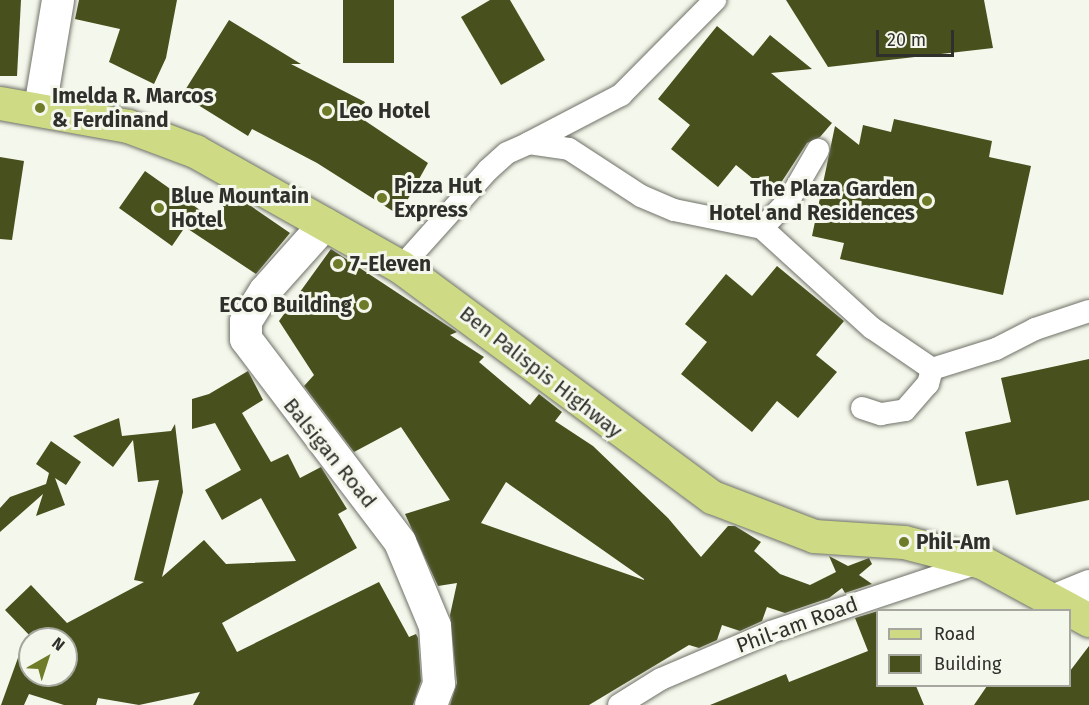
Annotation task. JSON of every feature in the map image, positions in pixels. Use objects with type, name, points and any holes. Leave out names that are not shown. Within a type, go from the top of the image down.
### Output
[{"type":"main road","name":"Ben Palispis Highway","points":[[0,103],[40,108],[128,126],[195,151],[401,267],[711,497],[814,536],[904,542],[982,562],[1070,609]]},
{"type":"main road","name":"Ben Palispis Highway","points":[[1071,610],[1089,620]]},
{"type":"street","points":[[40,108],[58,0]]},
{"type":"street","points":[[401,267],[488,170],[507,153],[621,95],[715,0]]},
{"type":"street","points":[[528,143],[569,149],[641,196],[674,210],[762,228],[872,328],[932,369]]},
{"type":"street","points":[[762,228],[789,200],[818,150]]},
{"type":"street","name":"Balsigan Road","points":[[325,224],[265,291],[246,321],[246,339],[400,542],[435,626],[439,684],[431,705]]},
{"type":"street","points":[[932,369],[996,349],[1035,329],[1089,311]]},
{"type":"street","points":[[862,408],[882,414],[905,410],[928,384],[932,369]]},
{"type":"street","name":"Phil-am Road","points":[[619,705],[661,679],[771,632],[982,562]]},
{"type":"street","points":[[1054,600],[1089,586]]},
{"type":"building","points":[[0,0],[21,0],[17,76],[0,76]]},
{"type":"building","points":[[79,0],[177,0],[166,58],[154,84],[109,62],[120,29],[75,19]]},
{"type":"building","points":[[343,0],[394,0],[394,63],[343,63]]},
{"type":"building","points":[[490,0],[510,0],[545,60],[501,85],[461,17]]},
{"type":"building","points":[[786,0],[984,0],[993,48],[828,67]]},
{"type":"building","points":[[229,20],[301,64],[291,64],[365,102],[358,116],[428,163],[399,215],[317,163],[252,129],[248,136],[182,95]]},
{"type":"building","points":[[717,26],[753,56],[770,35],[812,69],[771,73],[832,123],[820,137],[807,143],[773,195],[736,165],[718,187],[671,149],[690,125],[658,99]]},
{"type":"building","points":[[894,119],[992,141],[989,157],[1031,166],[1003,295],[840,259],[844,243],[812,236],[835,126],[859,145],[863,125],[891,132]]},
{"type":"building","points":[[0,157],[24,161],[12,240],[0,239]]},
{"type":"building","points":[[145,171],[214,220],[232,193],[290,233],[256,274],[185,227],[172,246],[119,208]]},
{"type":"building","points":[[331,249],[457,332],[450,335],[484,357],[479,362],[530,405],[539,394],[562,412],[555,421],[593,446],[668,518],[701,557],[728,526],[735,526],[761,542],[754,551],[780,574],[810,585],[836,572],[829,556],[848,566],[869,558],[872,564],[859,575],[872,584],[845,593],[842,588],[829,598],[785,613],[767,607],[762,621],[740,631],[722,625],[717,640],[699,648],[689,645],[589,705],[450,705],[457,683],[450,615],[457,583],[438,586],[405,514],[450,500],[401,427],[354,452],[304,386],[314,375],[279,321]],"holes":[[[506,482],[644,580],[481,523]]]},
{"type":"building","points":[[777,266],[844,321],[816,355],[837,372],[798,418],[777,401],[752,432],[681,374],[707,342],[685,324],[726,274],[752,296]]},
{"type":"building","points":[[1089,359],[1089,500],[1016,515],[1008,480],[977,486],[965,432],[1011,422],[1001,378]]},
{"type":"building","points":[[248,371],[263,400],[242,413],[271,462],[288,454],[300,478],[321,467],[347,509],[338,514],[357,548],[222,623],[237,652],[379,582],[409,637],[416,634],[418,638],[421,681],[413,705],[193,705],[200,692],[139,705],[98,698],[96,705],[64,705],[29,694],[24,705],[1,705],[18,658],[18,687],[78,687],[78,627],[21,627],[5,610],[31,585],[67,623],[144,582],[134,580],[159,480],[138,482],[133,440],[113,467],[73,436],[119,418],[122,436],[171,431],[175,424],[183,492],[162,577],[204,540],[226,564],[296,561],[261,498],[222,520],[205,490],[241,470],[215,423],[192,429],[192,399],[209,394]]},
{"type":"building","points":[[51,441],[81,462],[66,485],[55,478],[65,505],[36,516],[43,494],[0,532],[0,508],[10,497],[46,484],[49,473],[36,464]]},
{"type":"building","points":[[876,612],[876,687],[916,687],[924,705],[710,705],[786,674],[789,682],[868,651],[855,618]]},
{"type":"building","points":[[1089,646],[1089,705],[974,705],[986,687],[1071,687],[1071,670]]},
{"type":"place","name":"Imelda R. Marcos & Ferdinand","points":[[40,108]]},
{"type":"place","name":"Leo Hotel","points":[[327,111]]},
{"type":"place","name":"Pizza Hut Express","points":[[382,198]]},
{"type":"place","name":"The Plaza Garden Hotel and Residences","points":[[927,201]]},
{"type":"place","name":"Blue Mountain Hotel","points":[[159,208]]},
{"type":"place","name":"7-Eleven","points":[[338,264]]},
{"type":"place","name":"ECCO Building","points":[[364,305]]},
{"type":"place","name":"Phil-Am","points":[[904,542]]}]
